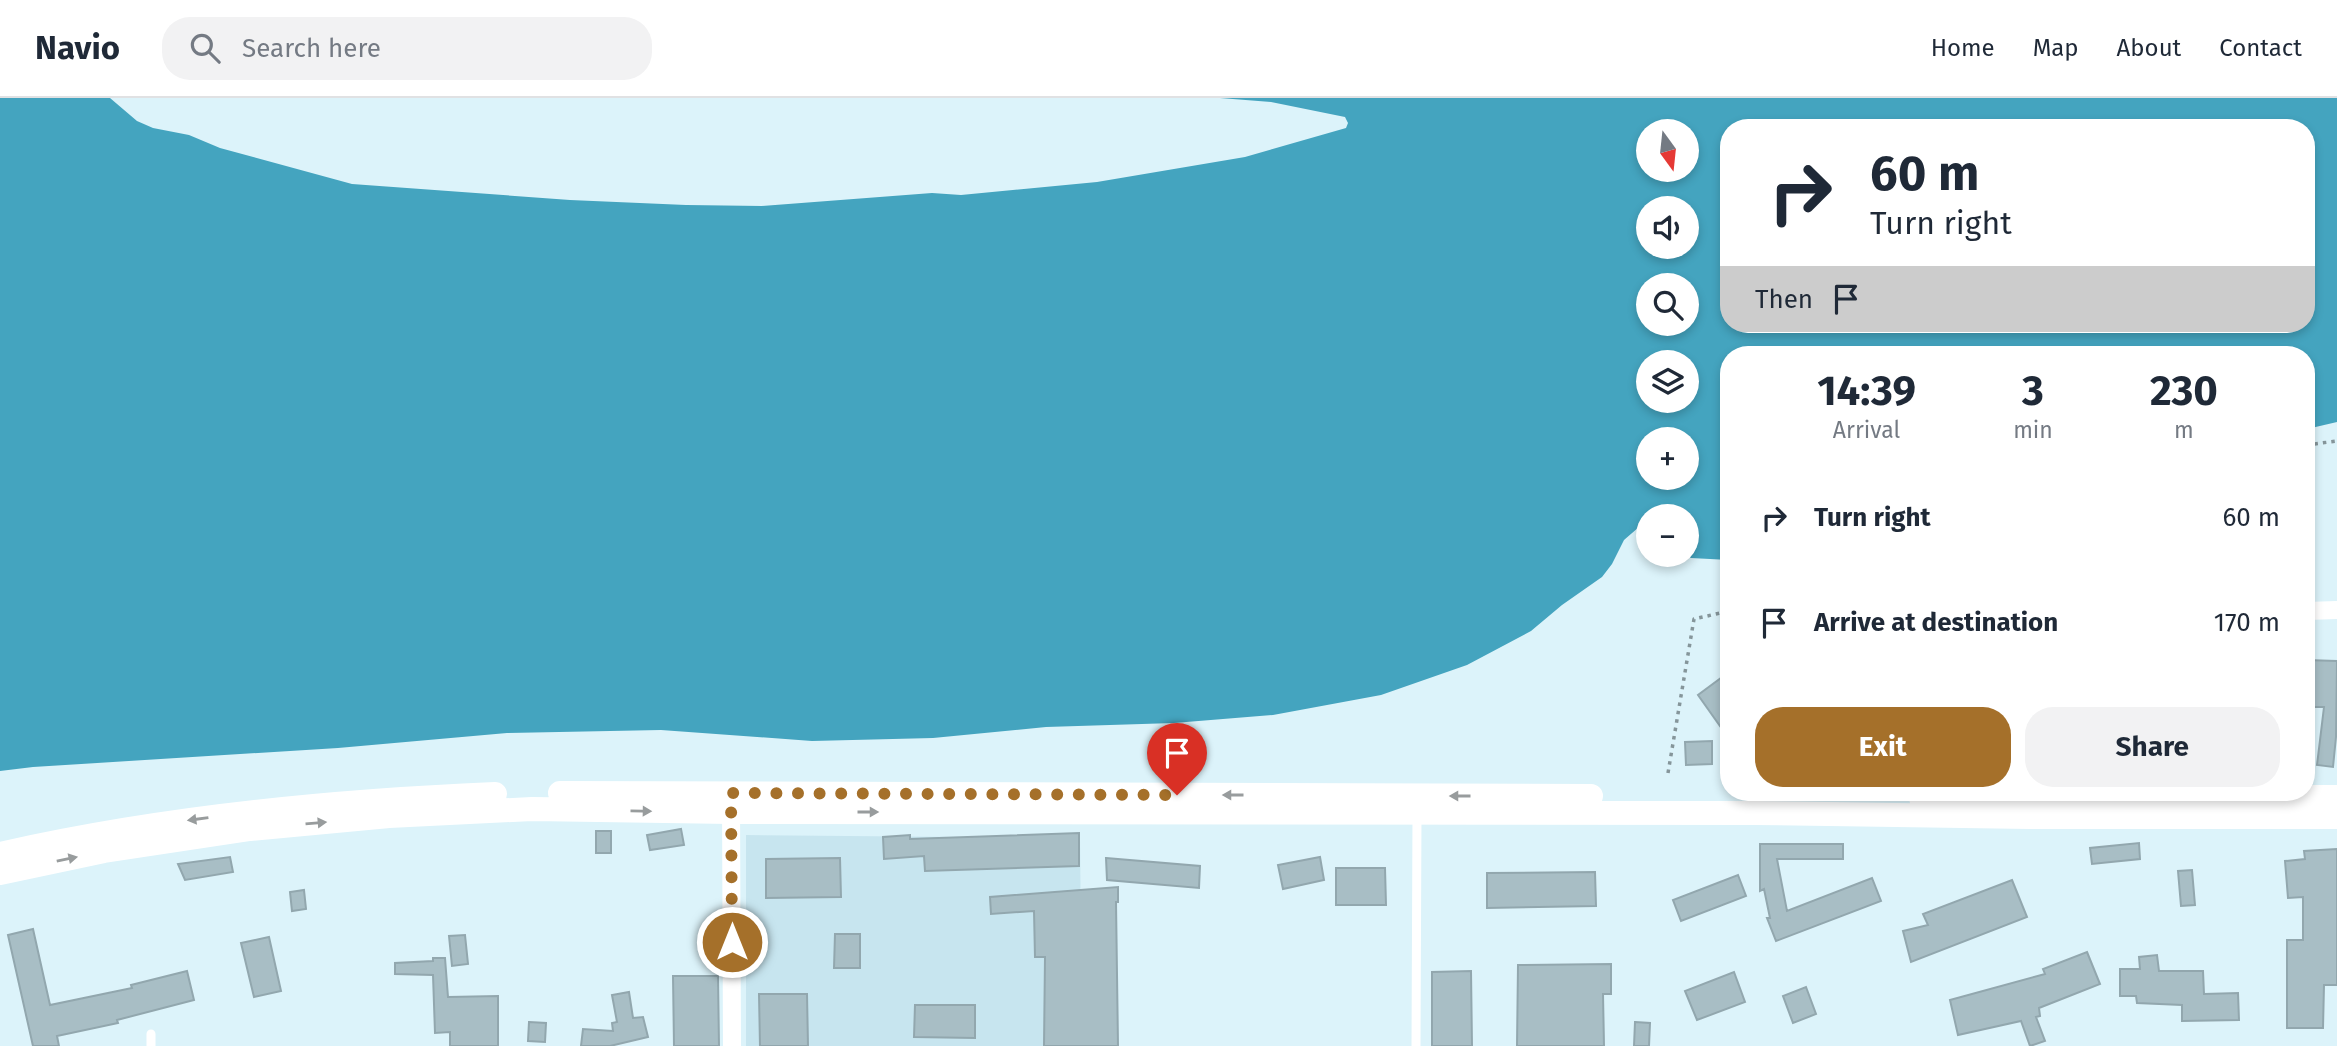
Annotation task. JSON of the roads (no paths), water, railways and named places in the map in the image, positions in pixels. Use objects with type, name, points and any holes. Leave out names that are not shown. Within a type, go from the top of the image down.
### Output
[{"type":"main road","points":[[0,854],[56,841],[186,821],[341,802],[526,793],[731,802],[1417,805],[1755,813],[2263,802],[2337,817]]},
{"type":"main road","points":[[2315,798],[2337,797]]},
{"type":"main road","points":[[0,873],[104,851],[250,829],[389,816],[731,802]]},
{"type":"street","points":[[2315,611],[2337,610]]},
{"type":"street","points":[[731,802],[732,1046]]},
{"type":"lane","points":[[1416,1046],[1417,805]]},
{"type":"lane","points":[[151,1034],[151,1046]]},
{"type":"water","points":[[0,98],[110,98],[137,121],[153,128],[189,135],[220,148],[352,184],[570,200],[762,206],[932,193],[961,195],[1097,182],[1245,157],[1346,128],[1348,123],[1345,117],[1271,102],[1220,98],[2337,98],[2337,422],[2315,427],[2315,346],[1720,346],[1720,560],[1699,558],[1699,504],[1636,504],[1636,530],[1624,540],[1602,577],[1531,631],[1467,665],[1381,695],[1273,715],[1174,723],[1046,727],[933,738],[812,741],[661,730],[507,733],[338,748],[0,771]]}]
